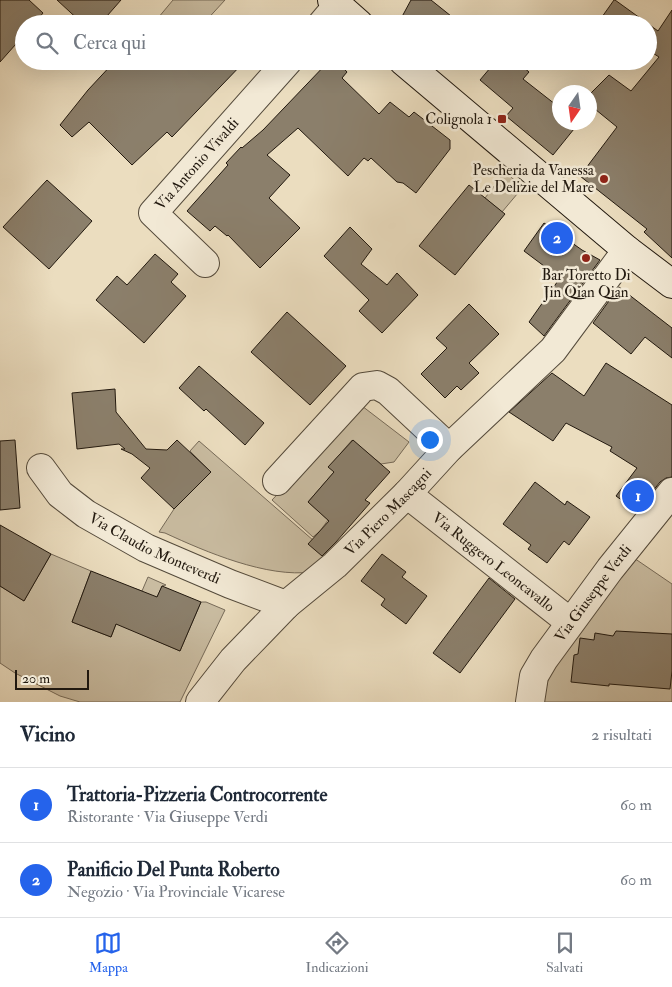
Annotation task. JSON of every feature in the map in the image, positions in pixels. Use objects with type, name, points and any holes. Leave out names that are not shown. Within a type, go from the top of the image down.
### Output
[{"type":"street","name":"Via Antonio Vivaldi","points":[[205,263],[153,212],[280,70]]},
{"type":"street","points":[[414,70],[627,250],[672,284]]},
{"type":"street","name":"Via Piero Mascagni","points":[[200,702],[233,660],[286,605],[412,498],[450,448],[553,350],[627,250]]},
{"type":"street","points":[[277,481],[363,387],[377,385],[388,391],[450,448]]},
{"type":"street","name":"Via Claudio Monteverdi","points":[[41,468],[60,494],[86,514],[146,548],[230,584],[286,605]]},
{"type":"street","name":"Via Giuseppe Verdi","points":[[530,702],[534,676],[544,659],[570,622],[672,492]]},
{"type":"street","name":"Via Ruggero Leoncavallo","points":[[412,498],[570,622]]},
{"type":"shaded area","points":[[173,0],[225,0],[211,15],[160,15]]},
{"type":"shaded area","points":[[505,172],[523,187],[502,212],[485,198]]},
{"type":"shaded area","points":[[362,406],[409,442],[394,462],[381,464],[352,440],[329,467],[334,472],[308,502],[328,520],[313,537],[272,500]]},
{"type":"shaded area","points":[[199,441],[329,554],[312,572],[276,571],[237,562],[159,532],[174,509],[211,472],[190,451]]},
{"type":"shaded area","points":[[51,554],[91,571],[72,622],[111,637],[130,587],[142,591],[148,577],[166,585],[162,586],[141,634],[180,651],[201,602],[206,602],[225,610],[180,702],[80,702],[60,696],[15,673],[0,663],[0,586],[24,601]]},
{"type":"shaded area","points":[[631,556],[672,584],[672,702],[543,702],[550,671]]},
{"type":"building","points":[[0,0],[29,0],[43,13],[41,15],[15,15],[15,45],[0,62]]},
{"type":"building","points":[[57,0],[121,0],[108,15],[73,15]]},
{"type":"building","points":[[411,0],[431,0],[450,15],[403,15]]},
{"type":"building","points":[[615,0],[636,15],[603,15]]},
{"type":"building","points":[[672,10],[672,258],[644,232],[647,229],[580,176],[617,127],[597,111],[597,87],[609,75],[631,91],[648,70],[657,70],[657,59],[659,57],[657,56],[657,30]]},
{"type":"building","points":[[107,70],[236,70],[172,137],[167,132],[132,165],[89,122],[72,137],[60,125]]},
{"type":"building","points":[[320,70],[345,70],[347,72],[342,78],[379,114],[390,102],[409,117],[414,112],[450,140],[450,149],[416,193],[403,183],[397,182],[371,158],[368,161],[364,158],[348,176],[298,128],[267,155],[290,175],[269,198],[300,228],[260,268],[228,235],[215,226],[210,231],[187,211],[228,165],[226,163],[241,147],[263,130]]},
{"type":"building","points":[[488,70],[527,70],[529,72],[523,79],[552,102],[552,130],[573,130],[553,155],[506,116],[513,108],[480,80]]},
{"type":"building","points":[[47,180],[92,221],[49,269],[3,227]]},
{"type":"building","points":[[469,185],[505,214],[455,275],[419,246]]},
{"type":"building","points":[[544,223],[582,250],[600,260],[544,336],[529,322],[560,278],[524,251]]},
{"type":"building","points":[[350,227],[372,249],[361,264],[387,285],[397,273],[418,295],[382,333],[359,311],[369,300],[324,256]]},
{"type":"building","points":[[155,254],[178,274],[171,282],[186,296],[144,343],[96,300],[117,276],[127,285]]},
{"type":"building","points":[[619,287],[672,328],[672,358],[645,337],[631,354],[593,323]]},
{"type":"building","points":[[469,304],[499,334],[469,363],[479,373],[461,390],[457,386],[445,398],[421,374],[447,348],[436,338]]},
{"type":"building","points":[[287,312],[346,366],[310,405],[251,352]]},
{"type":"building","points":[[606,363],[672,405],[672,477],[660,482],[637,511],[616,496],[637,468],[610,451],[612,447],[566,423],[553,441],[509,412],[552,373],[584,396]]},
{"type":"building","points":[[199,366],[264,423],[245,445],[206,409],[204,411],[179,388]]},
{"type":"building","points":[[115,389],[116,412],[146,449],[167,450],[177,440],[211,472],[174,509],[141,478],[150,468],[132,454],[121,449],[125,449],[119,444],[77,449],[72,393]]},
{"type":"building","points":[[15,440],[20,508],[0,510],[0,441]]},
{"type":"building","points":[[353,440],[390,472],[365,500],[370,503],[322,556],[308,544],[329,521],[308,502],[334,472],[328,467]]},
{"type":"building","points":[[535,482],[565,505],[567,501],[590,517],[569,545],[564,541],[547,563],[528,549],[531,545],[503,524]]},
{"type":"building","points":[[0,525],[51,554],[24,601],[0,586]]},
{"type":"building","points":[[382,554],[406,572],[402,577],[427,596],[406,624],[381,605],[385,599],[361,581]]},
{"type":"building","points":[[91,571],[157,597],[162,586],[201,602],[180,651],[116,624],[111,637],[72,622]]},
{"type":"building","points":[[489,578],[515,599],[460,673],[433,653]]},
{"type":"building","points":[[616,631],[672,634],[670,689],[571,682],[574,655],[578,654],[580,638],[594,640],[595,633],[613,636]]},
{"type":"place","name":"Colignola 1","points":[[502,119]]},
{"type":"place","name":"Pescheria da Vanessa Le Delizie del Mare","points":[[604,179]]},
{"type":"place","name":"Panificio Del Punta Roberto","points":[[557,238]]},
{"type":"place","name":"Bar Toretto Di Jin Qian Qian","points":[[586,258]]},
{"type":"place","name":"Trattoria-Pizzeria Controcorrente","points":[[638,496]]}]
